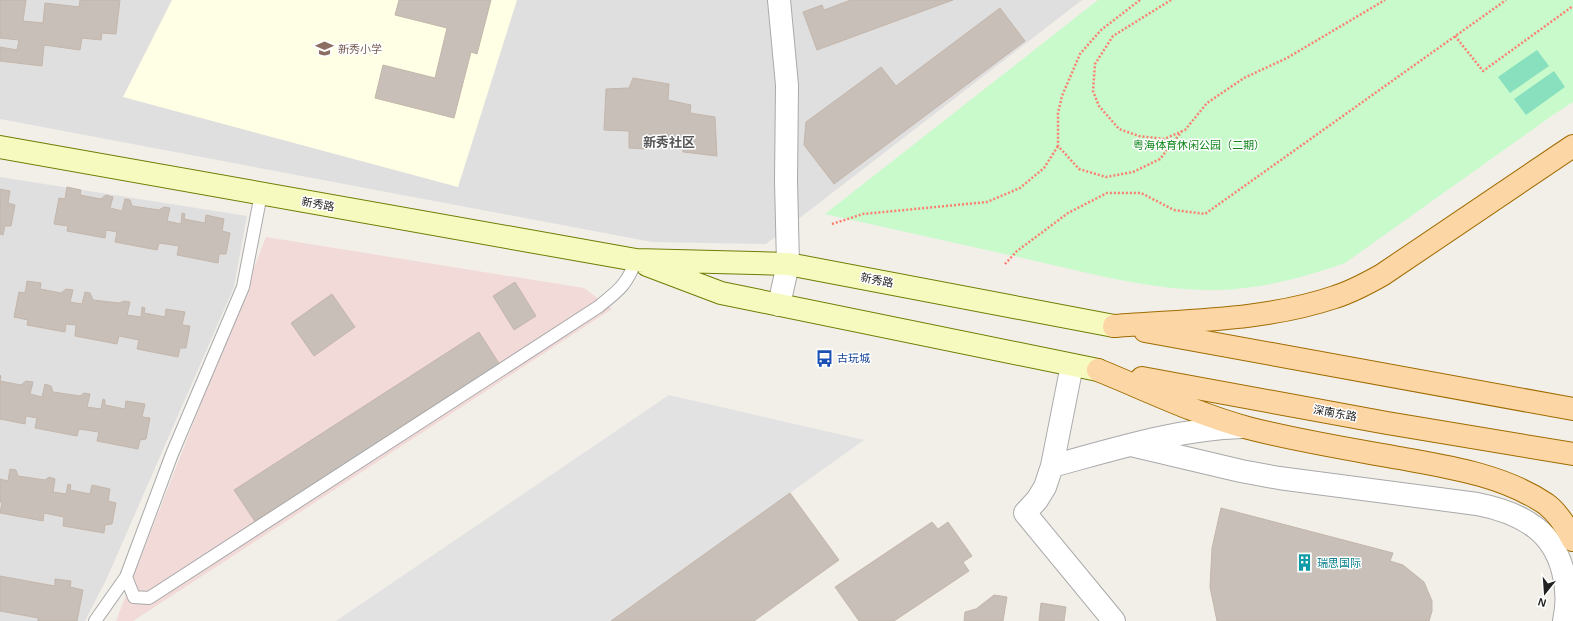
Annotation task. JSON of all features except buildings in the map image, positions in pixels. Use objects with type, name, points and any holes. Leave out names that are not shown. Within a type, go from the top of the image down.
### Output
[{"type":"main road","points":[[1114,326],[1250,316],[1311,304],[1352,290],[1382,275],[1573,146]]},
{"type":"main road","name":"新秀路","points":[[0,147],[636,260],[788,264],[1114,326]]},
{"type":"main road","name":"新秀路","points":[[636,260],[663,272],[720,293],[1098,370]]},
{"type":"main road","points":[[1114,326],[1423,381],[1573,410]]},
{"type":"main road","points":[[1098,370],[1209,415],[1246,427],[1285,437],[1426,463],[1476,474],[1522,490],[1547,505],[1567,528],[1573,540]]},
{"type":"main road","name":"深南东路","points":[[1098,370],[1387,423],[1573,454]]},
{"type":"street","points":[[778,0],[786,85],[788,264],[779,305]]},
{"type":"street","points":[[1072,365],[1052,466],[1045,487],[1037,500],[1024,513],[1114,621]]},
{"type":"street","points":[[1052,466],[1183,433],[1210,429],[1246,427]]},
{"type":"street","points":[[1131,445],[1241,471],[1279,478],[1477,504],[1504,511],[1537,528],[1548,540],[1556,554],[1566,585],[1564,621]]},
{"type":"lane","points":[[95,621],[126,577],[172,454],[243,287],[261,194]]},
{"type":"lane","points":[[126,577],[134,597],[149,598],[598,307],[618,291],[630,277],[636,260]]},
{"type":"path","points":[[832,224],[863,214],[987,202],[1020,188],[1044,168],[1058,146],[1058,113],[1062,96],[1080,54],[1101,30],[1140,0]]},
{"type":"path","points":[[1171,0],[1112,36],[1095,64],[1093,91],[1099,106],[1119,129],[1139,136],[1164,139],[1182,131]]},
{"type":"path","points":[[1058,146],[1079,170],[1106,177],[1133,172],[1160,159],[1207,103],[1244,78],[1287,58],[1385,0]]},
{"type":"path","points":[[1005,264],[1016,251],[1068,213],[1107,193],[1141,194],[1174,210],[1205,214],[1506,0]]},
{"type":"path","points":[[1455,36],[1483,71],[1573,6]]},
{"type":"shaded area","points":[[0,0],[1082,0],[766,244],[652,242],[0,119]]},
{"type":"shaded area","name":"新秀小学","points":[[172,0],[517,0],[458,187],[123,97]]},
{"type":"shaded area","points":[[0,177],[247,216],[234,287],[107,578],[85,621],[0,621]]},
{"type":"shaded area","points":[[266,237],[584,288],[612,309],[133,621],[116,621]]},
{"type":"shaded area","points":[[669,395],[864,440],[611,621],[336,621]]},
{"type":"green space","name":"粤海体育休闲公园（二期）","points":[[1098,0],[1573,0],[1573,102],[1345,263],[1297,278],[1265,285],[1232,289],[1194,290],[1149,285],[1083,272],[825,214]]},
{"type":"green space","points":[[1537,50],[1549,66],[1510,93],[1498,77]]},
{"type":"green space","points":[[1554,71],[1565,87],[1526,115],[1514,99]]},
{"type":"place","name":"新秀小学","points":[[325,49]]},
{"type":"place","name":"古玩城","points":[[824,358]]},
{"type":"place","name":"瑞思国际","points":[[1304,563]]},
{"type":"district","name":"新秀社区","points":[[669,142]]}]
